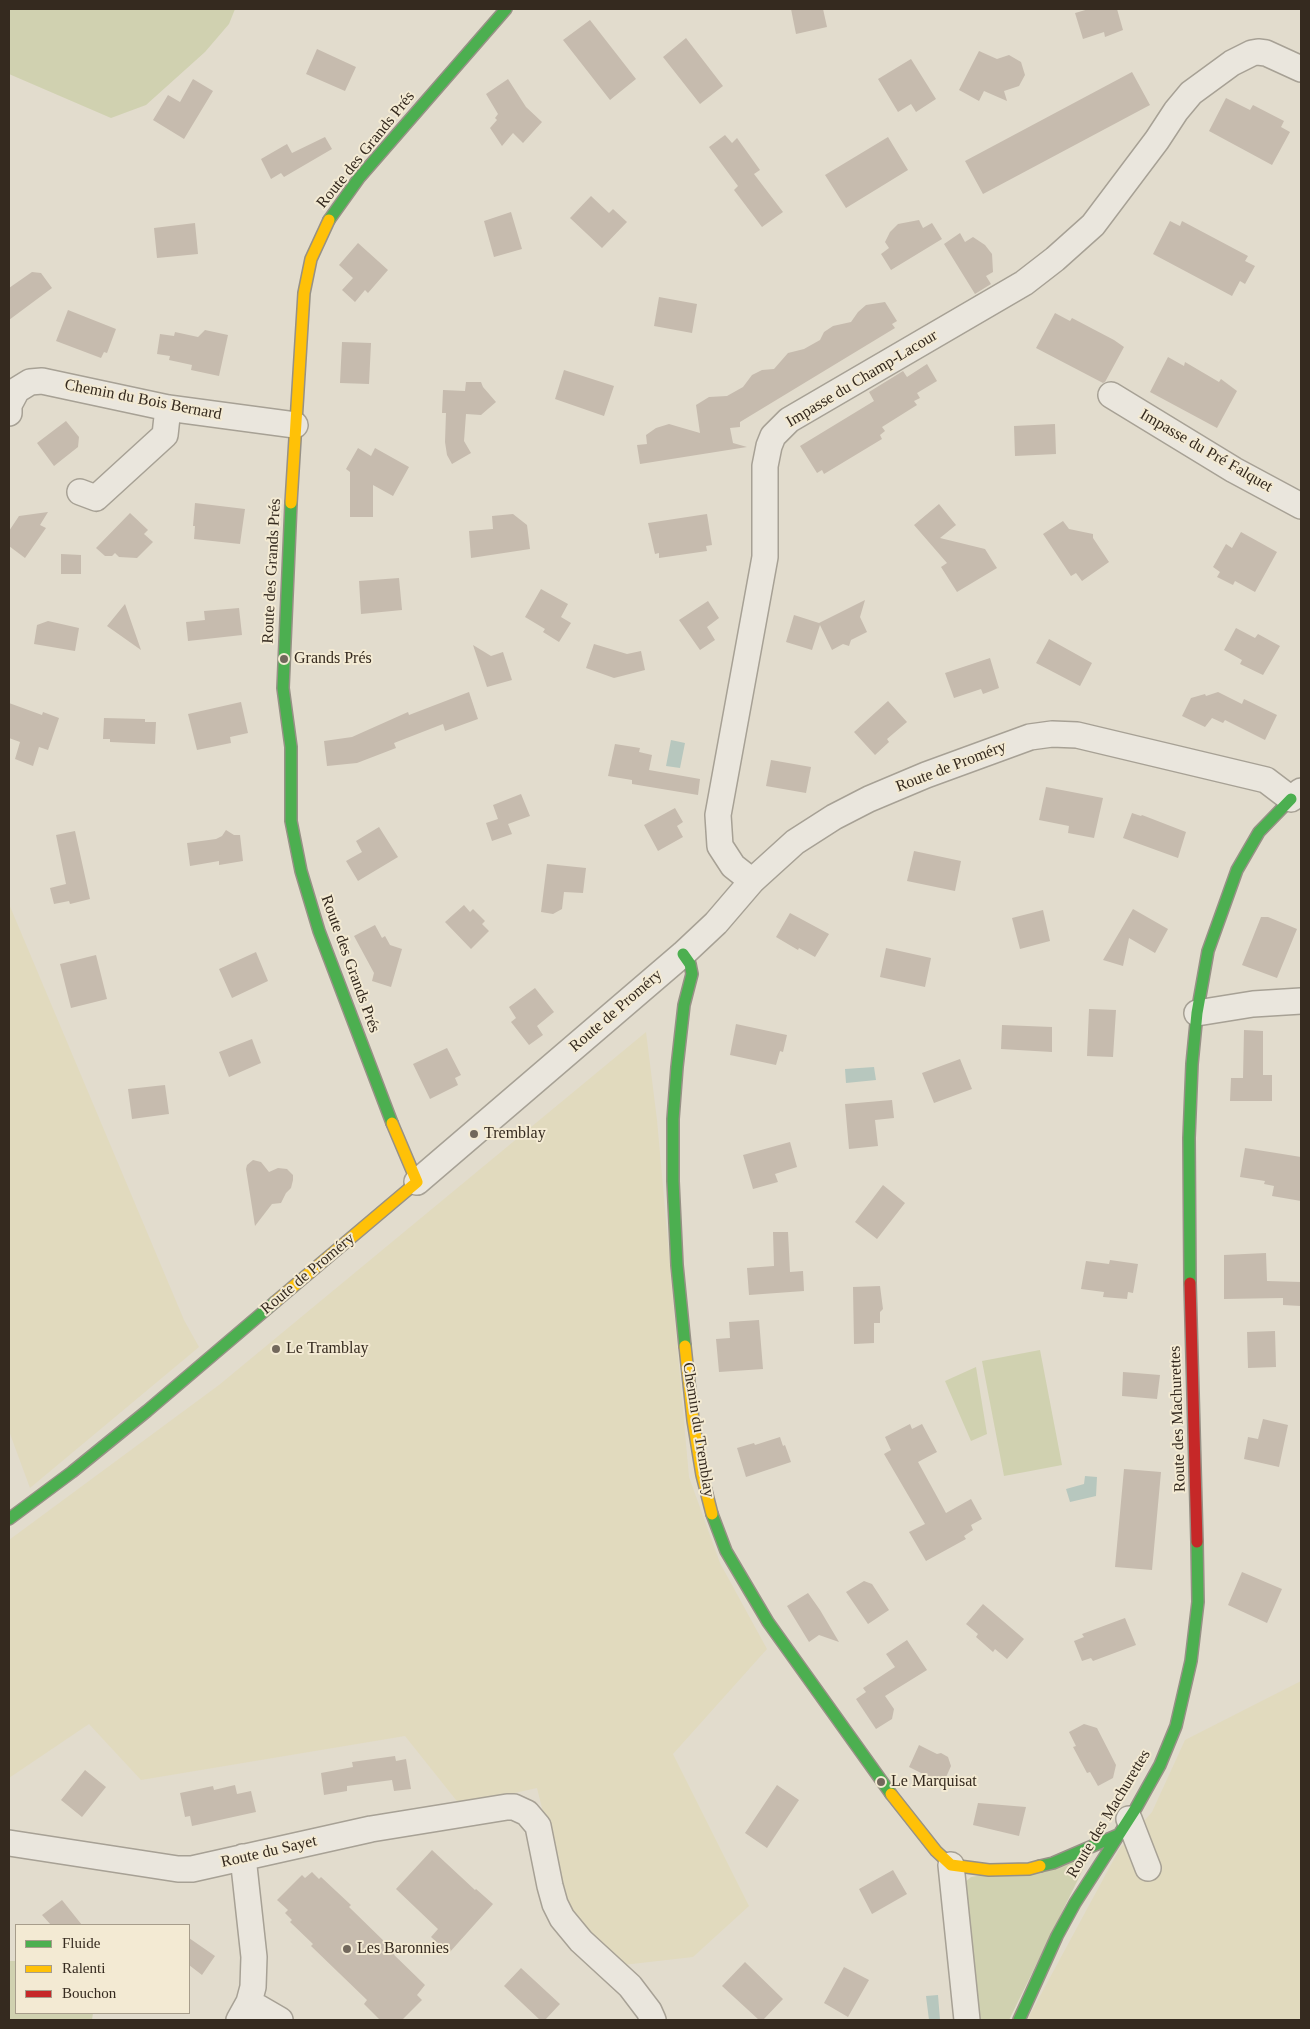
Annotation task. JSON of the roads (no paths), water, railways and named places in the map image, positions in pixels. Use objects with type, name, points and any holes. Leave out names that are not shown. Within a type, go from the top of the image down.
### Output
[{"type":"street","name":"Route des Grands Prés","points":[[417,1182],[399,1141],[319,931],[301,871],[291,821],[290,747],[283,688],[295,425],[305,279],[324,228],[364,172],[506,9]]},
{"type":"street","name":"Impasse du Champ-Lacour","points":[[752,881],[733,866],[720,846],[718,814],[765,557],[766,466],[769,446],[774,436],[789,420],[1024,283],[1055,259],[1093,225],[1191,93],[1226,68],[1252,53],[1258,52],[1266,53],[1301,69]]},
{"type":"street","name":"Chemin du Bois Bernard","points":[[9,413],[9,405],[17,390],[30,382],[42,381],[168,408],[295,425]]},
{"type":"street","name":"Impasse du Pré Falquet","points":[[1111,395],[1234,470],[1301,506]]},
{"type":"street","points":[[80,492],[96,498],[164,435],[168,408]]},
{"type":"street","name":"Route de Proméry","points":[[9,1519],[72,1472],[139,1417],[417,1182],[683,954],[716,923],[752,881],[795,842],[834,817],[869,799],[926,775],[1030,736],[1052,734],[1077,735],[1266,780],[1296,795]]},
{"type":"street","name":"Route des Machurettes","points":[[1019,2020],[1057,1936],[1160,1766],[1176,1726],[1191,1661],[1198,1602],[1189,1237],[1189,1138],[1192,1064],[1197,1013],[1208,951],[1236,870],[1259,832],[1296,795]]},
{"type":"street","name":"Chemin du Tremblay","points":[[683,954],[690,964],[692,974],[684,1005],[676,1067],[672,1181],[677,1265],[694,1420],[702,1475],[713,1518],[726,1551],[773,1630],[881,1782],[936,1851],[951,1865]]},
{"type":"street","points":[[1197,1013],[1253,1004],[1301,1001]]},
{"type":"street","name":"Route du Sayet","points":[[9,1843],[178,1869],[203,1868],[243,1857],[371,1829],[507,1806],[527,1813],[538,1826],[554,1904],[562,1918],[582,1941],[630,1986],[649,2011],[653,2020]]},
{"type":"street","points":[[967,2020],[951,1865],[1017,1871],[1035,1868],[1053,1863],[1123,1827],[1148,1868]]},
{"type":"street","points":[[243,1857],[254,1956],[253,1987],[244,2011],[280,2020]]},
{"type":"place","name":"Grands Prés","points":[[284,659]]},
{"type":"place","name":"Tremblay","points":[[474,1134]]},
{"type":"place","name":"Le Tramblay","points":[[276,1349]]},
{"type":"place","name":"Le Marquisat","points":[[881,1782]]},
{"type":"place","name":"Les Baronnies","points":[[347,1949]]}]
